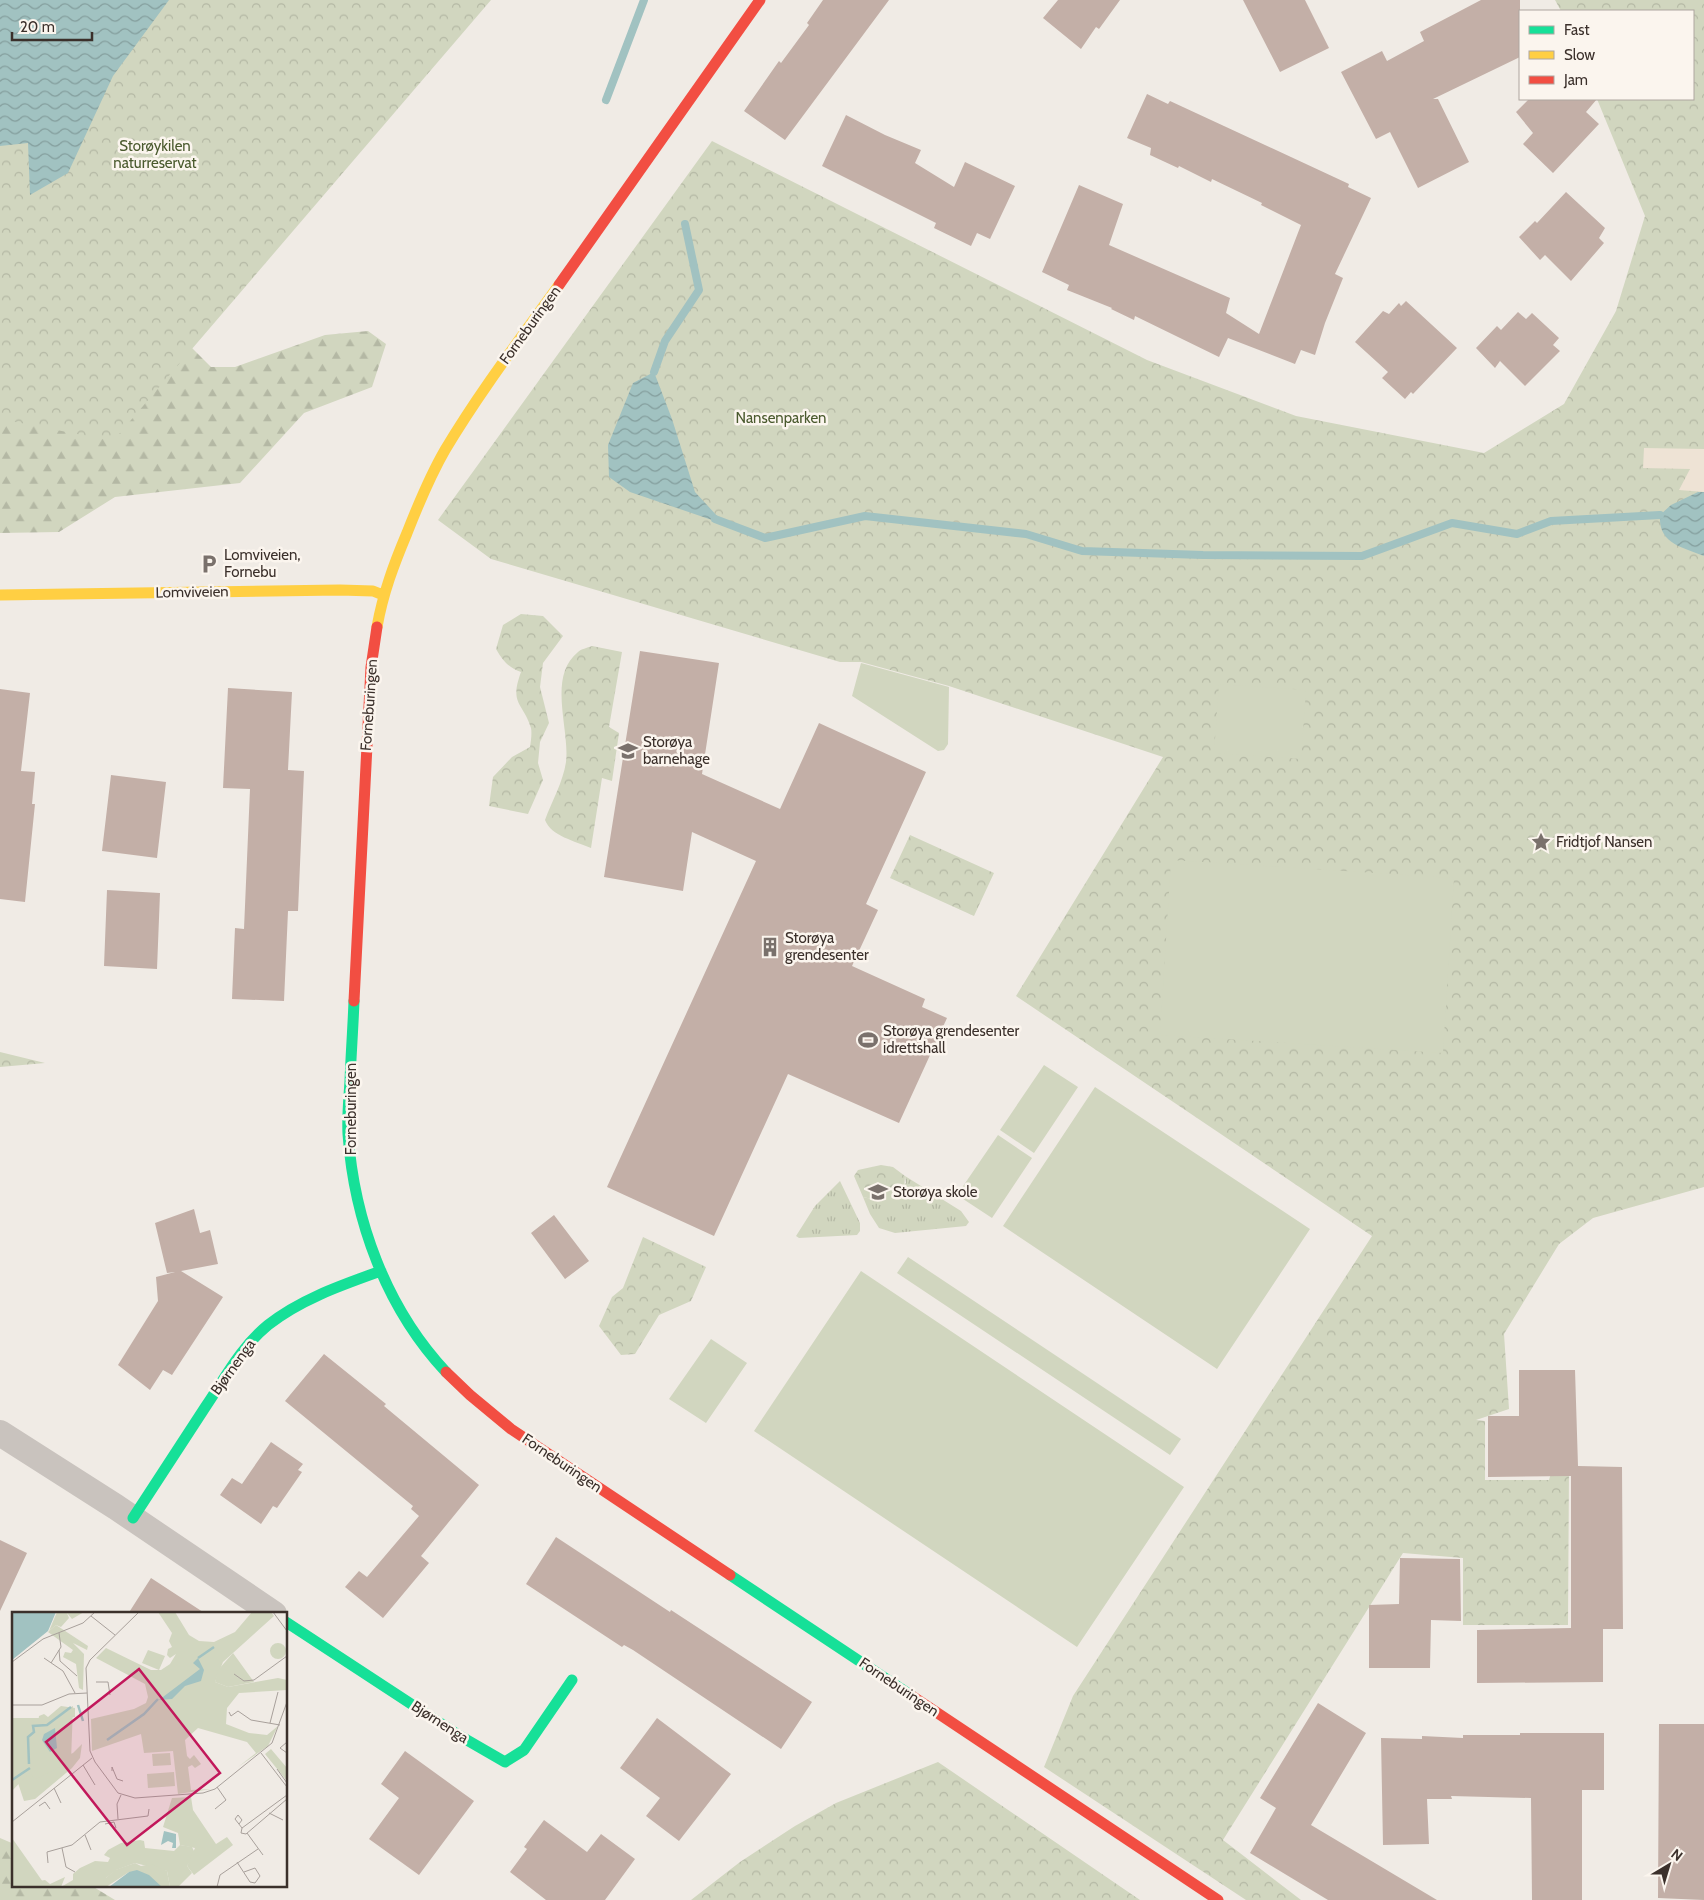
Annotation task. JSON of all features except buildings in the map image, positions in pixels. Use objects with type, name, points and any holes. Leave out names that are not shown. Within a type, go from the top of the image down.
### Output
[{"type":"street","name":"Forneburingen","points":[[760,0],[470,409],[444,452],[418,504],[383,594],[370,676],[348,1134],[354,1182],[362,1223],[381,1271],[405,1319],[433,1358],[468,1394],[511,1429],[1218,1900]]},
{"type":"street","name":"Lomviveien","points":[[0,595],[340,590],[373,591],[383,594]]},
{"type":"street","name":"Bjørnenga","points":[[132,1518],[234,1362],[254,1337],[270,1324],[307,1302],[350,1282],[381,1271]]},
{"type":"street","points":[[0,1432],[271,1612]]},
{"type":"street","name":"Bjørnenga","points":[[288,1623],[460,1736],[505,1762],[524,1750],[572,1680]]},
{"type":"green space","name":"Storøykilen naturreservat","points":[[0,0],[491,0],[113,441],[0,419]]},
{"type":"green space","name":"Nansenparken","points":[[1555,0],[1704,0],[1704,1187],[1593,1218],[1559,1244],[1504,1334],[1509,1409],[1476,1420],[1485,1421],[1485,1480],[1549,1480],[1553,1466],[1569,1467],[1568,1625],[1463,1625],[1463,1558],[1403,1553],[1223,1840],[1301,1900],[1246,1900],[1044,1767],[1073,1696],[1372,1236],[1016,996],[1163,757],[949,686],[861,662],[840,662],[491,559],[438,520],[712,141],[1147,360],[1296,416],[1484,453],[1564,404],[1616,311],[1645,216],[1597,100],[1694,100],[1694,10],[1560,10]]},
{"type":"green space","points":[[0,288],[173,329],[211,367],[235,367],[325,335],[368,331],[386,344],[372,387],[304,413],[240,483],[115,497],[59,532],[0,533]]},
{"type":"green space","points":[[521,614],[543,616],[563,636],[543,663],[540,687],[549,723],[540,742],[538,763],[543,780],[528,814],[489,806],[493,777],[512,757],[530,747],[531,728],[518,703],[516,691],[521,672],[506,663],[496,649],[503,625]]},
{"type":"green space","points":[[592,646],[622,652],[609,727],[619,733],[612,781],[602,778],[591,848],[558,834],[548,826],[545,820],[560,784],[566,762],[562,704],[564,675],[569,663],[578,652]]},
{"type":"green space","points":[[861,663],[949,687],[948,744],[944,750],[938,751],[852,696]]},
{"type":"green space","points":[[1219,684],[1306,690],[1301,759],[1214,753]]},
{"type":"green space","points":[[910,835],[994,873],[974,916],[890,878]]},
{"type":"green space","points":[[1171,860],[1454,878],[1443,1053],[1160,1035]]},
{"type":"green space","points":[[0,1052],[45,1063],[0,1067]]},
{"type":"green space","points":[[1044,1065],[1078,1087],[1034,1153],[1000,1130]]},
{"type":"green space","points":[[1095,1087],[1310,1229],[1217,1369],[1003,1226]]},
{"type":"green space","points":[[998,1135],[1032,1158],[992,1218],[957,1195]]},
{"type":"green space","points":[[881,1165],[893,1167],[905,1176],[904,1190],[894,1197],[885,1200],[863,1197],[854,1176],[858,1170]]},
{"type":"green space","points":[[905,1176],[961,1211],[969,1222],[966,1226],[895,1233],[879,1228],[870,1214],[863,1197],[881,1201],[906,1183]]},
{"type":"green space","points":[[840,1181],[860,1223],[860,1231],[857,1235],[799,1238],[796,1236],[815,1206]]},
{"type":"green space","points":[[643,1237],[706,1267],[691,1301],[659,1315],[635,1354],[621,1355],[599,1326],[612,1297],[623,1288]]},
{"type":"green space","points":[[908,1257],[1181,1439],[1170,1455],[897,1273]]},
{"type":"green space","points":[[861,1271],[1184,1487],[1077,1647],[754,1431]]},
{"type":"green space","points":[[711,1339],[747,1363],[706,1423],[669,1399]]},
{"type":"green space","points":[[938,1762],[1140,1900],[691,1900],[740,1862],[795,1826],[836,1803]]},
{"type":"green space","points":[[0,1838],[12,1843],[12,1888],[95,1888],[115,1900],[0,1900]]},
{"type":"shaded area","points":[[1644,448],[1704,449],[1704,492],[1679,490],[1690,469],[1643,468]]},
{"type":"water","points":[[0,0],[169,0],[113,76],[68,173],[30,195],[28,143],[0,146]]},
{"type":"water","points":[[654,372],[672,419],[695,492],[719,518],[712,520],[630,492],[609,477],[608,445],[633,383]]},
{"type":"water","points":[[1698,492],[1704,492],[1704,556],[1673,543],[1667,538],[1660,525],[1660,515],[1671,505]]},
{"type":"waterway","points":[[606,100],[644,0]]},
{"type":"waterway","points":[[654,372],[665,341],[699,290],[685,224]]},
{"type":"waterway","points":[[715,519],[765,538],[865,516],[1026,534],[1082,551],[1203,555],[1362,556],[1452,523],[1517,534],[1551,521],[1660,515]]},
{"type":"traffic: fast","points":[[354,1001],[348,1134],[357,1198],[366,1230],[390,1291],[406,1320],[446,1372]]},
{"type":"traffic: fast","points":[[133,1518],[234,1363],[258,1334],[281,1316],[308,1300],[381,1271]]},
{"type":"traffic: fast","points":[[730,1575],[912,1696]]},
{"type":"traffic: fast","points":[[288,1623],[460,1736],[505,1762],[524,1750],[572,1680]]},
{"type":"traffic: slow","points":[[377,627],[382,602],[393,567],[429,480],[458,429],[559,285]]},
{"type":"traffic: slow","points":[[0,595],[340,590],[373,591],[383,595]]},
{"type":"traffic: jam","points":[[559,285],[760,0]]},
{"type":"traffic: jam","points":[[354,1001],[371,667],[377,627]]},
{"type":"traffic: jam","points":[[446,1372],[511,1429],[730,1575]]},
{"type":"traffic: jam","points":[[912,1696],[1218,1900]]},
{"type":"place","name":"Lomviveien, Fornebu","points":[[209,564]]},
{"type":"place","name":"Storøya barnehage","points":[[628,751]]},
{"type":"place","name":"Fridtjof Nansen","points":[[1541,842]]},
{"type":"place","name":"Storøya grendesenter","points":[[770,947]]},
{"type":"place","name":"Storøya grendesenter idrettshall","points":[[868,1040]]},
{"type":"place","name":"Storøya skole","points":[[878,1192]]}]
